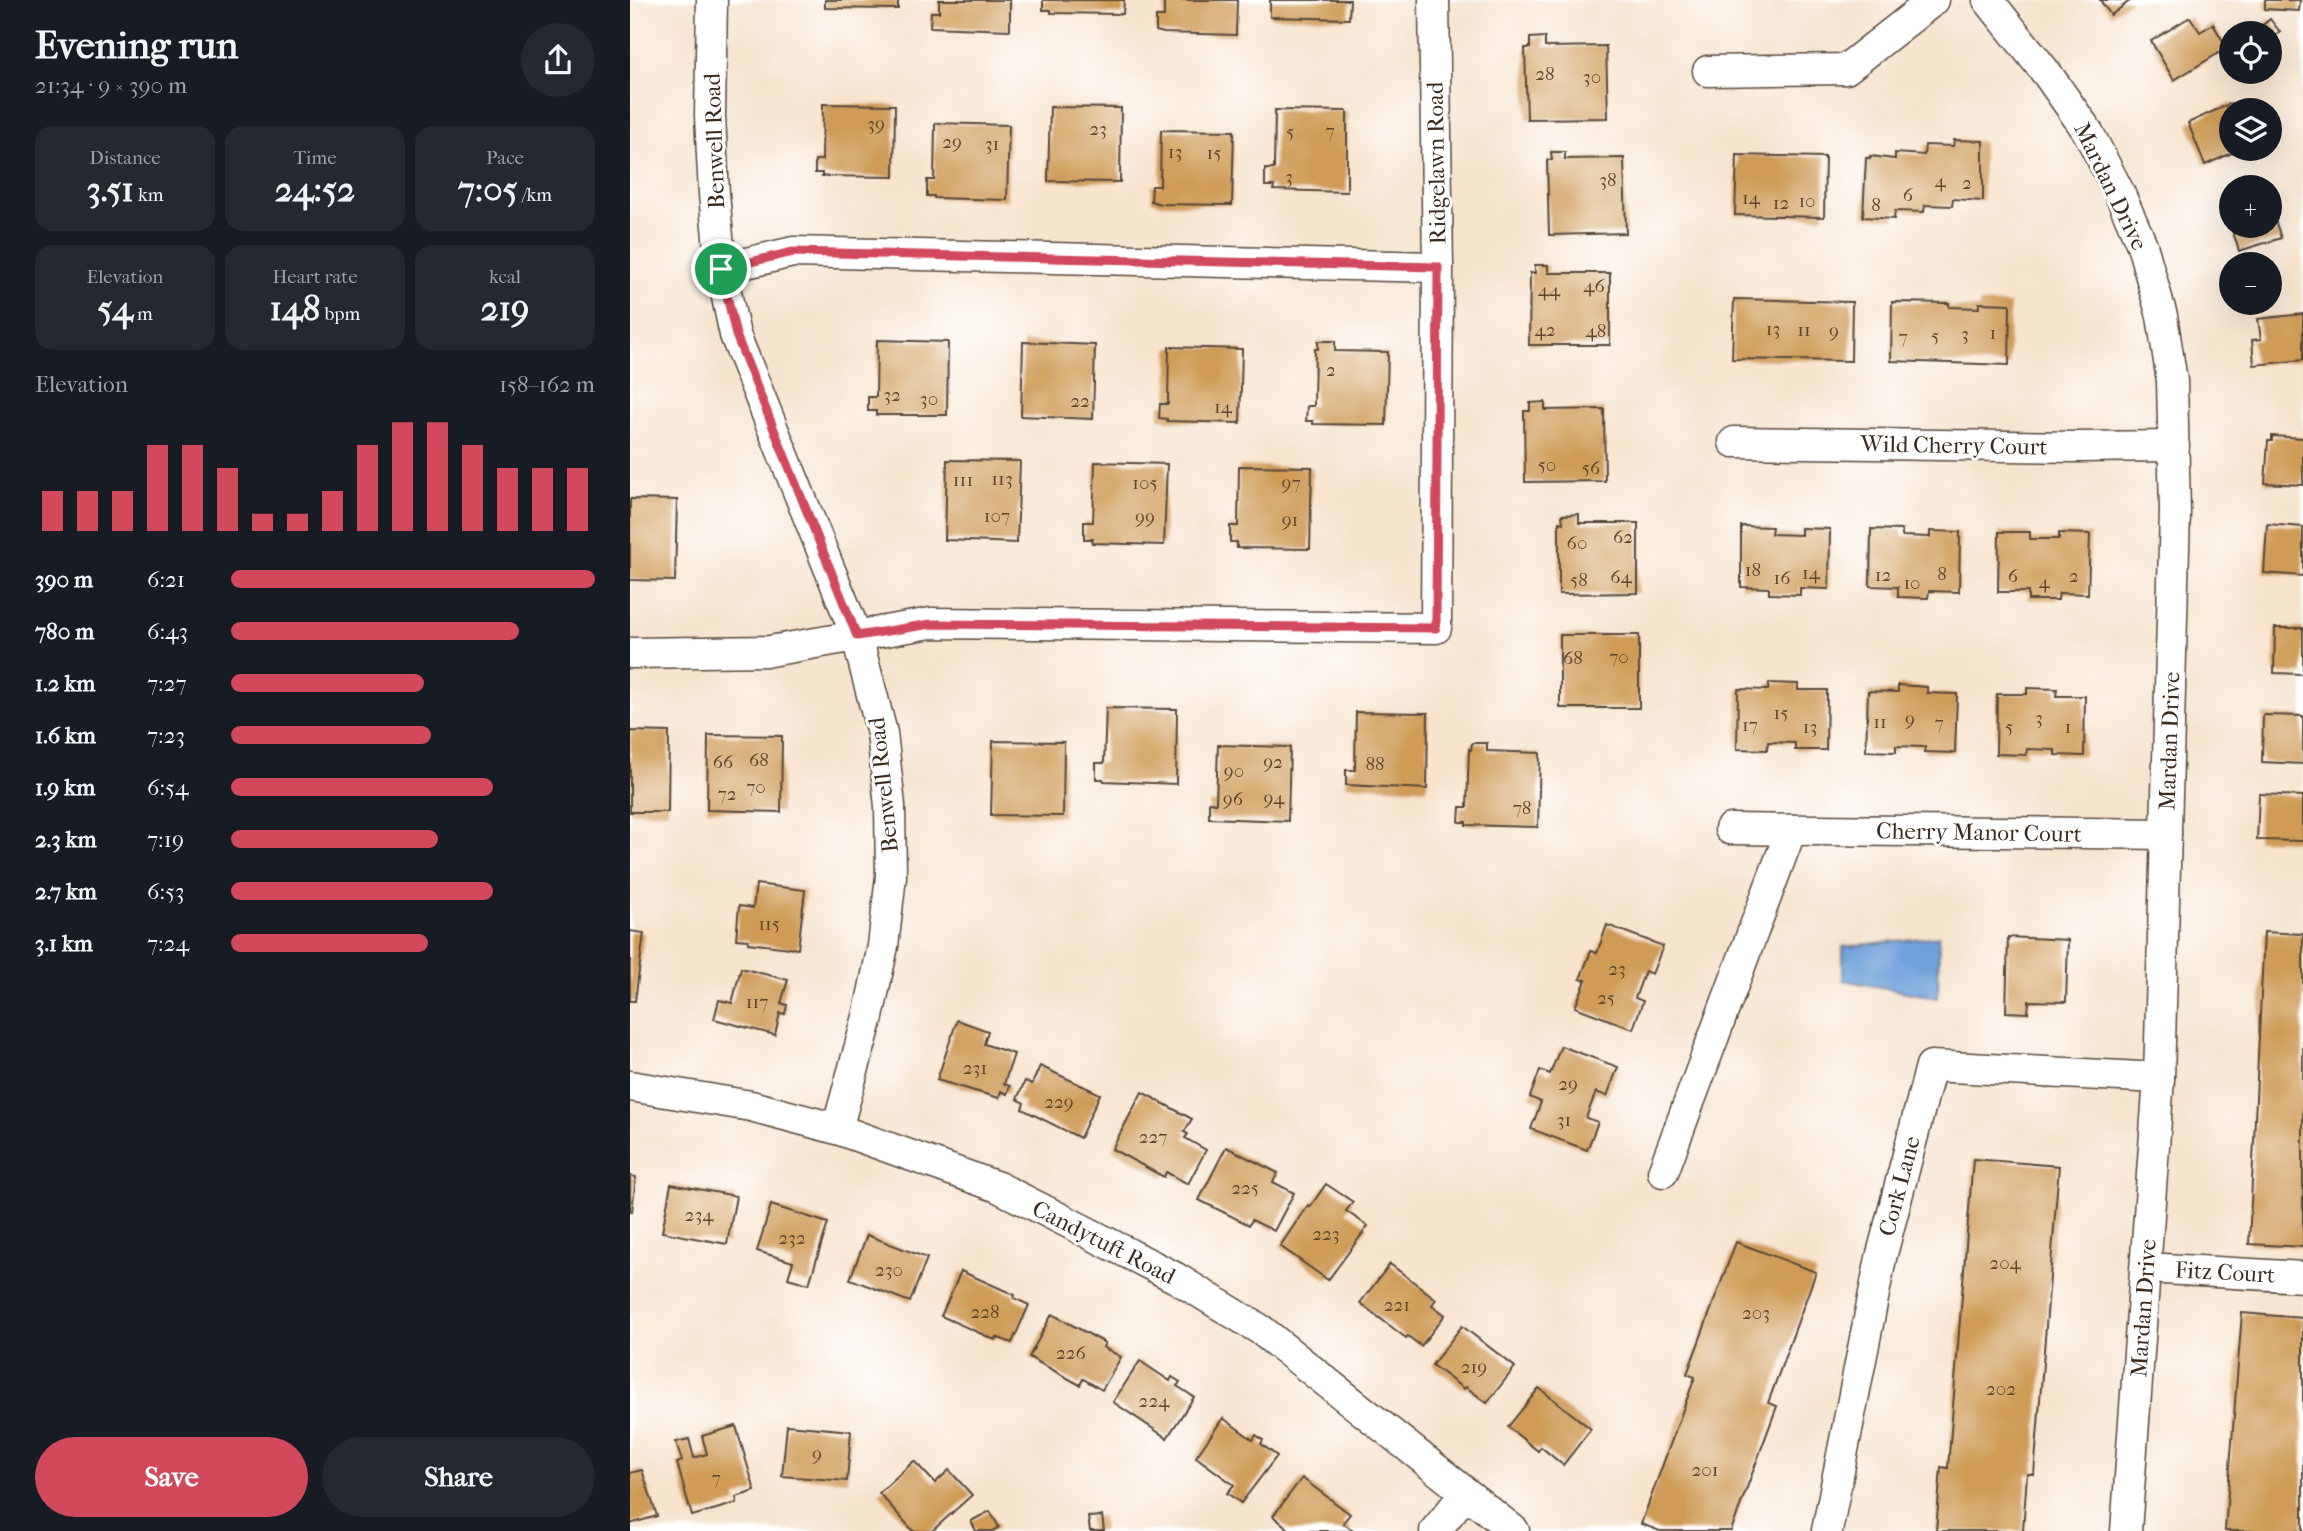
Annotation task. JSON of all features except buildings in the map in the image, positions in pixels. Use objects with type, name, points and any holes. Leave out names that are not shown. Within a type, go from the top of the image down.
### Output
[{"type":"street","name":"Benwell Road","points":[[712,0],[710,116],[721,269],[736,335],[857,636],[882,733],[890,806],[891,876],[883,946],[873,994],[837,1129]]},
{"type":"street","name":"Ridgelawn Road","points":[[857,636],[931,624],[1436,628],[1438,267],[1434,0]]},
{"type":"street","points":[[1708,71],[1846,69],[1934,0]]},
{"type":"street","name":"Mardan Drive","points":[[1988,0],[2048,75],[2088,132],[2142,245],[2162,316],[2172,381],[2175,512],[2159,1077],[2126,1531]]},
{"type":"street","points":[[721,269],[793,252],[1438,267]]},
{"type":"street","name":"Wild Cherry Court","points":[[1734,442],[2174,446]]},
{"type":"street","points":[[630,653],[770,651],[857,636]]},
{"type":"street","name":"Cherry Manor Court","points":[[1730,829],[2166,834]]},
{"type":"street","points":[[1663,1172],[1791,831]]},
{"type":"street","name":"Cork Lane","points":[[1827,1531],[1881,1258],[1931,1066],[2159,1077]]},
{"type":"street","name":"Candytuft Road","points":[[630,1086],[751,1106],[837,1129],[998,1187],[1176,1278],[1261,1330],[1514,1531]]},
{"type":"street","name":"Fitz Court","points":[[2146,1268],[2303,1277]]},
{"type":"street","points":[[1436,1531],[1465,1493]]},
{"type":"water","points":[[1939,936],[1938,998],[1843,980],[1843,947]]},
{"type":"route","points":[[793,252],[1438,267],[1436,628],[931,624],[857,636],[736,335],[721,269],[793,252]]}]
